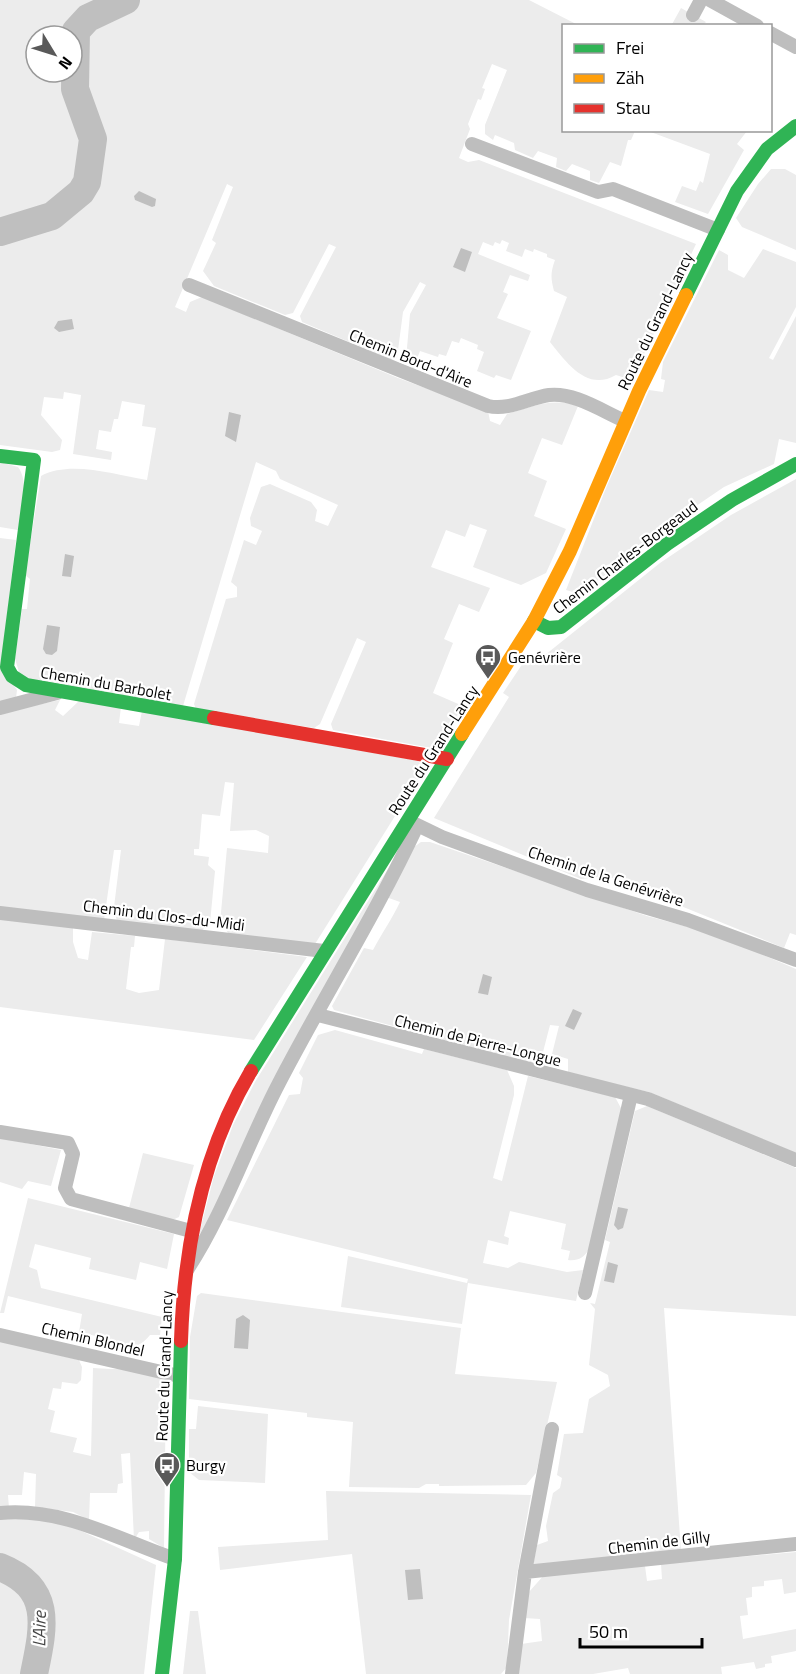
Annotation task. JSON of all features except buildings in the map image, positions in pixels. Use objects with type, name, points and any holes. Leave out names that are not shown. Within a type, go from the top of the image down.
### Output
[{"type":"street","points":[[693,15],[701,0]]},
{"type":"street","points":[[710,0],[753,24]]},
{"type":"street","points":[[772,34],[795,46]]},
{"type":"street","name":"Route du Grand-Lancy","points":[[184,1275],[206,1240],[257,1126],[318,1016],[412,823],[447,759],[534,621],[570,551],[625,421],[737,191],[758,160],[775,141],[796,126]]},
{"type":"street","points":[[472,144],[598,192],[613,189],[718,230]]},
{"type":"street","name":"Chemin Bord-d'Aire","points":[[189,285],[488,406],[507,407],[542,396],[561,395],[625,421]]},
{"type":"street","name":"Chemin du Barbolet","points":[[0,456],[34,460],[7,667],[12,676],[26,685],[59,692],[447,759]]},
{"type":"street","name":"Chemin Charles-Borgeaud","points":[[534,621],[548,628],[561,627],[667,544],[732,500],[796,464]]},
{"type":"street","points":[[0,708],[59,692]]},
{"type":"street","name":"Route du Grand-Lancy","points":[[162,1674],[175,1559],[184,1275],[190,1231],[212,1153],[234,1099],[324,951],[412,823]]},
{"type":"street","name":"Chemin de la Genévrière","points":[[412,823],[587,890],[698,924],[796,960]]},
{"type":"street","name":"Chemin du Clos-du-Midi","points":[[0,913],[324,951]]},
{"type":"street","name":"Chemin de Pierre-Longue","points":[[318,1016],[648,1100],[796,1160]]},
{"type":"street","points":[[585,1293],[631,1095]]},
{"type":"street","points":[[0,1132],[68,1143],[73,1154],[65,1188],[71,1199],[190,1231]]},
{"type":"street","name":"Chemin Blondel","points":[[0,1335],[179,1376]]},
{"type":"street","points":[[512,1674],[525,1572],[552,1429]]},
{"type":"street","points":[[0,1513],[29,1511],[74,1519],[175,1559]]},
{"type":"street","name":"Chemin de Gilly","points":[[525,1572],[796,1544]]},
{"type":"shaded area","points":[[0,0],[529,0],[576,24],[562,24],[562,132],[635,132],[631,140],[628,140],[621,166],[610,162],[599,183],[590,180],[590,171],[572,164],[566,171],[556,167],[557,158],[538,151],[533,158],[515,150],[514,143],[495,135],[493,140],[485,134],[485,125],[507,70],[492,64],[482,88],[485,89],[481,100],[478,99],[468,124],[470,129],[459,158],[468,162],[479,160],[696,244],[632,380],[616,375],[606,379],[587,378],[578,373],[563,358],[550,342],[567,297],[554,291],[552,269],[555,260],[534,249],[533,252],[525,249],[522,257],[506,251],[509,243],[502,240],[500,244],[495,242],[493,246],[483,242],[478,254],[530,275],[528,281],[510,275],[503,292],[508,294],[497,318],[531,331],[511,380],[496,375],[494,378],[477,371],[484,352],[477,349],[478,345],[461,338],[459,343],[452,341],[446,356],[439,354],[438,357],[420,351],[413,369],[406,359],[410,314],[426,285],[420,282],[403,312],[397,358],[392,360],[302,322],[300,316],[336,247],[329,244],[293,313],[285,315],[214,286],[203,271],[216,243],[212,240],[233,187],[227,184],[175,307],[186,312],[190,302],[202,297],[398,378],[488,411],[490,421],[500,425],[507,414],[533,406],[559,402],[578,406],[562,445],[542,438],[528,473],[547,481],[534,516],[566,529],[546,573],[521,585],[473,567],[487,530],[470,524],[465,537],[446,530],[431,567],[490,588],[479,612],[459,604],[444,639],[453,643],[433,693],[463,706],[437,749],[333,730],[331,724],[366,642],[357,638],[320,724],[314,728],[196,709],[194,704],[226,599],[237,597],[237,587],[231,582],[244,540],[256,545],[262,531],[251,526],[250,518],[261,487],[270,484],[311,502],[317,510],[315,521],[328,526],[338,505],[280,479],[276,471],[256,462],[183,706],[32,680],[19,672],[15,659],[22,609],[27,609],[30,579],[25,575],[41,476],[53,471],[79,469],[147,480],[156,428],[142,426],[145,405],[122,401],[118,419],[114,419],[111,432],[99,430],[96,449],[112,452],[111,460],[73,454],[81,395],[64,392],[63,399],[44,397],[41,415],[62,440],[60,450],[52,452],[0,445]]},
{"type":"shaded area","points":[[681,8],[706,22],[704,24],[672,24]]},
{"type":"shaded area","points":[[651,132],[746,132],[737,144],[744,150],[708,214],[675,202],[682,186],[696,191],[700,181],[703,183],[710,154]]},
{"type":"shaded area","points":[[771,169],[785,169],[796,175],[796,250],[742,227],[736,218],[758,184]]},
{"type":"shaded area","points":[[139,191],[156,199],[155,206],[152,207],[135,200],[134,196]]},
{"type":"shaded area","points":[[461,248],[472,252],[465,272],[453,267]]},
{"type":"shaded area","points":[[763,249],[796,262],[796,307],[769,358],[773,360],[796,316],[796,443],[779,439],[774,464],[724,487],[580,594],[566,590],[606,488],[649,390],[663,392],[665,380],[661,379],[663,362],[719,250],[728,255],[728,270],[744,278]]},
{"type":"shaded area","points":[[72,319],[74,329],[59,332],[54,328],[58,321]]},
{"type":"shaded area","points":[[229,412],[241,415],[236,442],[225,436]]},
{"type":"shaded area","points":[[0,462],[18,467],[22,473],[24,497],[18,530],[0,527]]},
{"type":"shaded area","points":[[796,479],[796,935],[790,933],[784,948],[607,876],[581,879],[434,818],[509,697],[503,693],[525,660],[542,652],[545,655],[660,563],[731,515]]},
{"type":"shaded area","points":[[0,538],[16,540],[1,667],[17,690],[16,698],[0,702]]},
{"type":"shaded area","points":[[65,554],[74,556],[71,577],[62,576]]},
{"type":"shaded area","points":[[47,625],[60,627],[57,651],[52,655],[46,654],[43,649]]},
{"type":"shaded area","points":[[60,700],[55,710],[63,716],[79,701],[121,707],[119,723],[139,726],[142,711],[418,761],[425,768],[315,944],[230,935],[220,923],[227,848],[268,853],[269,836],[256,830],[230,831],[234,783],[225,782],[220,816],[202,814],[199,849],[194,849],[194,855],[209,857],[208,865],[215,871],[210,923],[200,932],[117,922],[114,907],[121,850],[114,850],[104,920],[0,908],[0,713]]},
{"type":"shaded area","points":[[421,842],[430,842],[647,916],[714,934],[796,969],[796,1153],[649,1092],[568,1073],[568,1059],[552,1054],[559,1026],[550,1025],[543,1052],[537,1051],[533,1064],[334,1010],[332,1006],[364,948],[373,950],[397,908],[400,902],[386,897],[414,847]]},
{"type":"shaded area","points":[[398,853],[207,1227],[199,1234],[214,1176],[233,1125],[255,1082]]},
{"type":"shaded area","points":[[0,918],[73,927],[73,942],[78,958],[88,960],[92,932],[135,936],[134,947],[131,947],[126,989],[139,993],[159,990],[165,939],[307,957],[254,1040],[0,1007]]},
{"type":"shaded area","points":[[483,974],[492,977],[488,995],[478,993]]},
{"type":"shaded area","points":[[573,1009],[582,1013],[574,1030],[565,1026]]},
{"type":"shaded area","points":[[335,1030],[422,1054],[424,1049],[507,1070],[514,1086],[514,1095],[493,1178],[502,1181],[528,1076],[615,1097],[622,1110],[587,1252],[583,1257],[568,1260],[570,1251],[561,1249],[566,1224],[510,1211],[504,1236],[509,1238],[508,1245],[488,1240],[483,1263],[508,1268],[519,1262],[567,1272],[583,1270],[576,1301],[468,1283],[462,1324],[341,1307],[348,1256],[467,1283],[468,1279],[227,1220],[289,1095],[300,1094],[303,1078],[299,1073],[318,1035]]},
{"type":"shaded area","points":[[647,1106],[796,1168],[796,1316],[664,1308],[681,1551],[533,1566],[537,1545],[548,1541],[546,1526],[553,1493],[560,1488],[562,1478],[557,1475],[564,1434],[583,1433],[589,1399],[610,1386],[608,1375],[589,1365],[595,1309],[590,1303],[595,1304],[610,1242],[605,1240],[635,1111]]},
{"type":"shaded area","points":[[0,1138],[61,1150],[51,1186],[28,1181],[22,1189],[0,1182]]},
{"type":"shaded area","points":[[143,1153],[194,1165],[179,1217],[170,1221],[129,1208]]},
{"type":"shaded area","points":[[28,1198],[174,1234],[167,1269],[140,1262],[136,1280],[89,1269],[91,1258],[35,1244],[29,1267],[37,1270],[41,1288],[162,1317],[160,1335],[150,1335],[144,1342],[130,1347],[121,1346],[121,1342],[79,1332],[82,1314],[8,1296],[4,1313],[0,1313]]},
{"type":"shaded area","points":[[618,1207],[628,1209],[623,1228],[618,1230],[614,1225]]},
{"type":"shaded area","points":[[608,1262],[618,1265],[614,1283],[604,1281]]},
{"type":"shaded area","points":[[201,1293],[461,1328],[455,1374],[557,1382],[536,1473],[526,1485],[439,1486],[439,1484],[426,1484],[419,1488],[349,1487],[353,1422],[307,1417],[307,1413],[189,1399],[190,1337],[197,1296]]},
{"type":"shaded area","points":[[243,1315],[250,1320],[248,1349],[234,1348],[236,1319]]},
{"type":"shaded area","points":[[0,1341],[79,1360],[82,1367],[81,1380],[77,1384],[62,1382],[61,1389],[53,1388],[48,1409],[55,1411],[50,1432],[77,1438],[73,1452],[91,1456],[93,1368],[141,1371],[166,1380],[164,1548],[149,1539],[149,1531],[139,1532],[134,1540],[130,1453],[121,1454],[123,1483],[118,1484],[117,1493],[90,1493],[89,1520],[73,1512],[35,1507],[36,1474],[24,1472],[22,1495],[8,1495],[9,1508],[0,1509]]},
{"type":"shaded area","points":[[198,1406],[268,1414],[265,1483],[199,1480],[189,1472],[189,1429],[196,1429]]},
{"type":"shaded area","points":[[326,1491],[531,1495],[509,1620],[507,1667],[501,1674],[366,1674],[352,1554],[220,1570],[218,1547],[328,1540]]},
{"type":"shaded area","points":[[34,1515],[68,1525],[156,1565],[144,1674],[0,1674],[0,1518]]},
{"type":"shaded area","points":[[796,1552],[796,1592],[784,1594],[782,1579],[764,1581],[764,1586],[752,1587],[752,1597],[746,1598],[748,1615],[740,1616],[743,1639],[796,1629],[796,1651],[771,1656],[772,1663],[765,1664],[765,1667],[756,1669],[754,1662],[721,1667],[722,1674],[630,1674],[628,1668],[593,1674],[518,1674],[521,1644],[542,1641],[540,1619],[524,1618],[529,1592],[544,1575],[645,1566],[647,1581],[662,1579],[661,1564]]},
{"type":"shaded area","points":[[420,1569],[423,1599],[408,1600],[405,1570]]},
{"type":"shaded area","points":[[190,1611],[198,1611],[206,1674],[183,1674]]},
{"type":"waterway","name":"L'Aire","points":[[0,232],[52,216],[81,192],[87,182],[93,139],[75,89],[76,31],[88,18],[126,0]]},
{"type":"waterway","name":"L'Aire","points":[[0,1567],[17,1576],[37,1597],[42,1625],[34,1674]]},
{"type":"traffic: fast","points":[[686,295],[737,191],[767,149],[796,126]]},
{"type":"traffic: fast","points":[[0,456],[34,460],[7,667],[12,676],[26,685],[214,718]]},
{"type":"traffic: fast","points":[[534,621],[548,628],[561,627],[667,544],[732,500],[796,464]]},
{"type":"traffic: fast","points":[[251,1071],[462,734]]},
{"type":"traffic: fast","points":[[162,1674],[175,1559],[181,1341]]},
{"type":"traffic: slow","points":[[462,734],[534,621],[570,551],[639,391],[686,295]]},
{"type":"traffic: jam","points":[[214,718],[447,759]]},
{"type":"traffic: jam","points":[[181,1341],[186,1271],[199,1202],[220,1135],[251,1071]]},
{"type":"place","name":"Genévrière","points":[[488,680]]},
{"type":"place","name":"Burgy","points":[[167,1488]]}]
